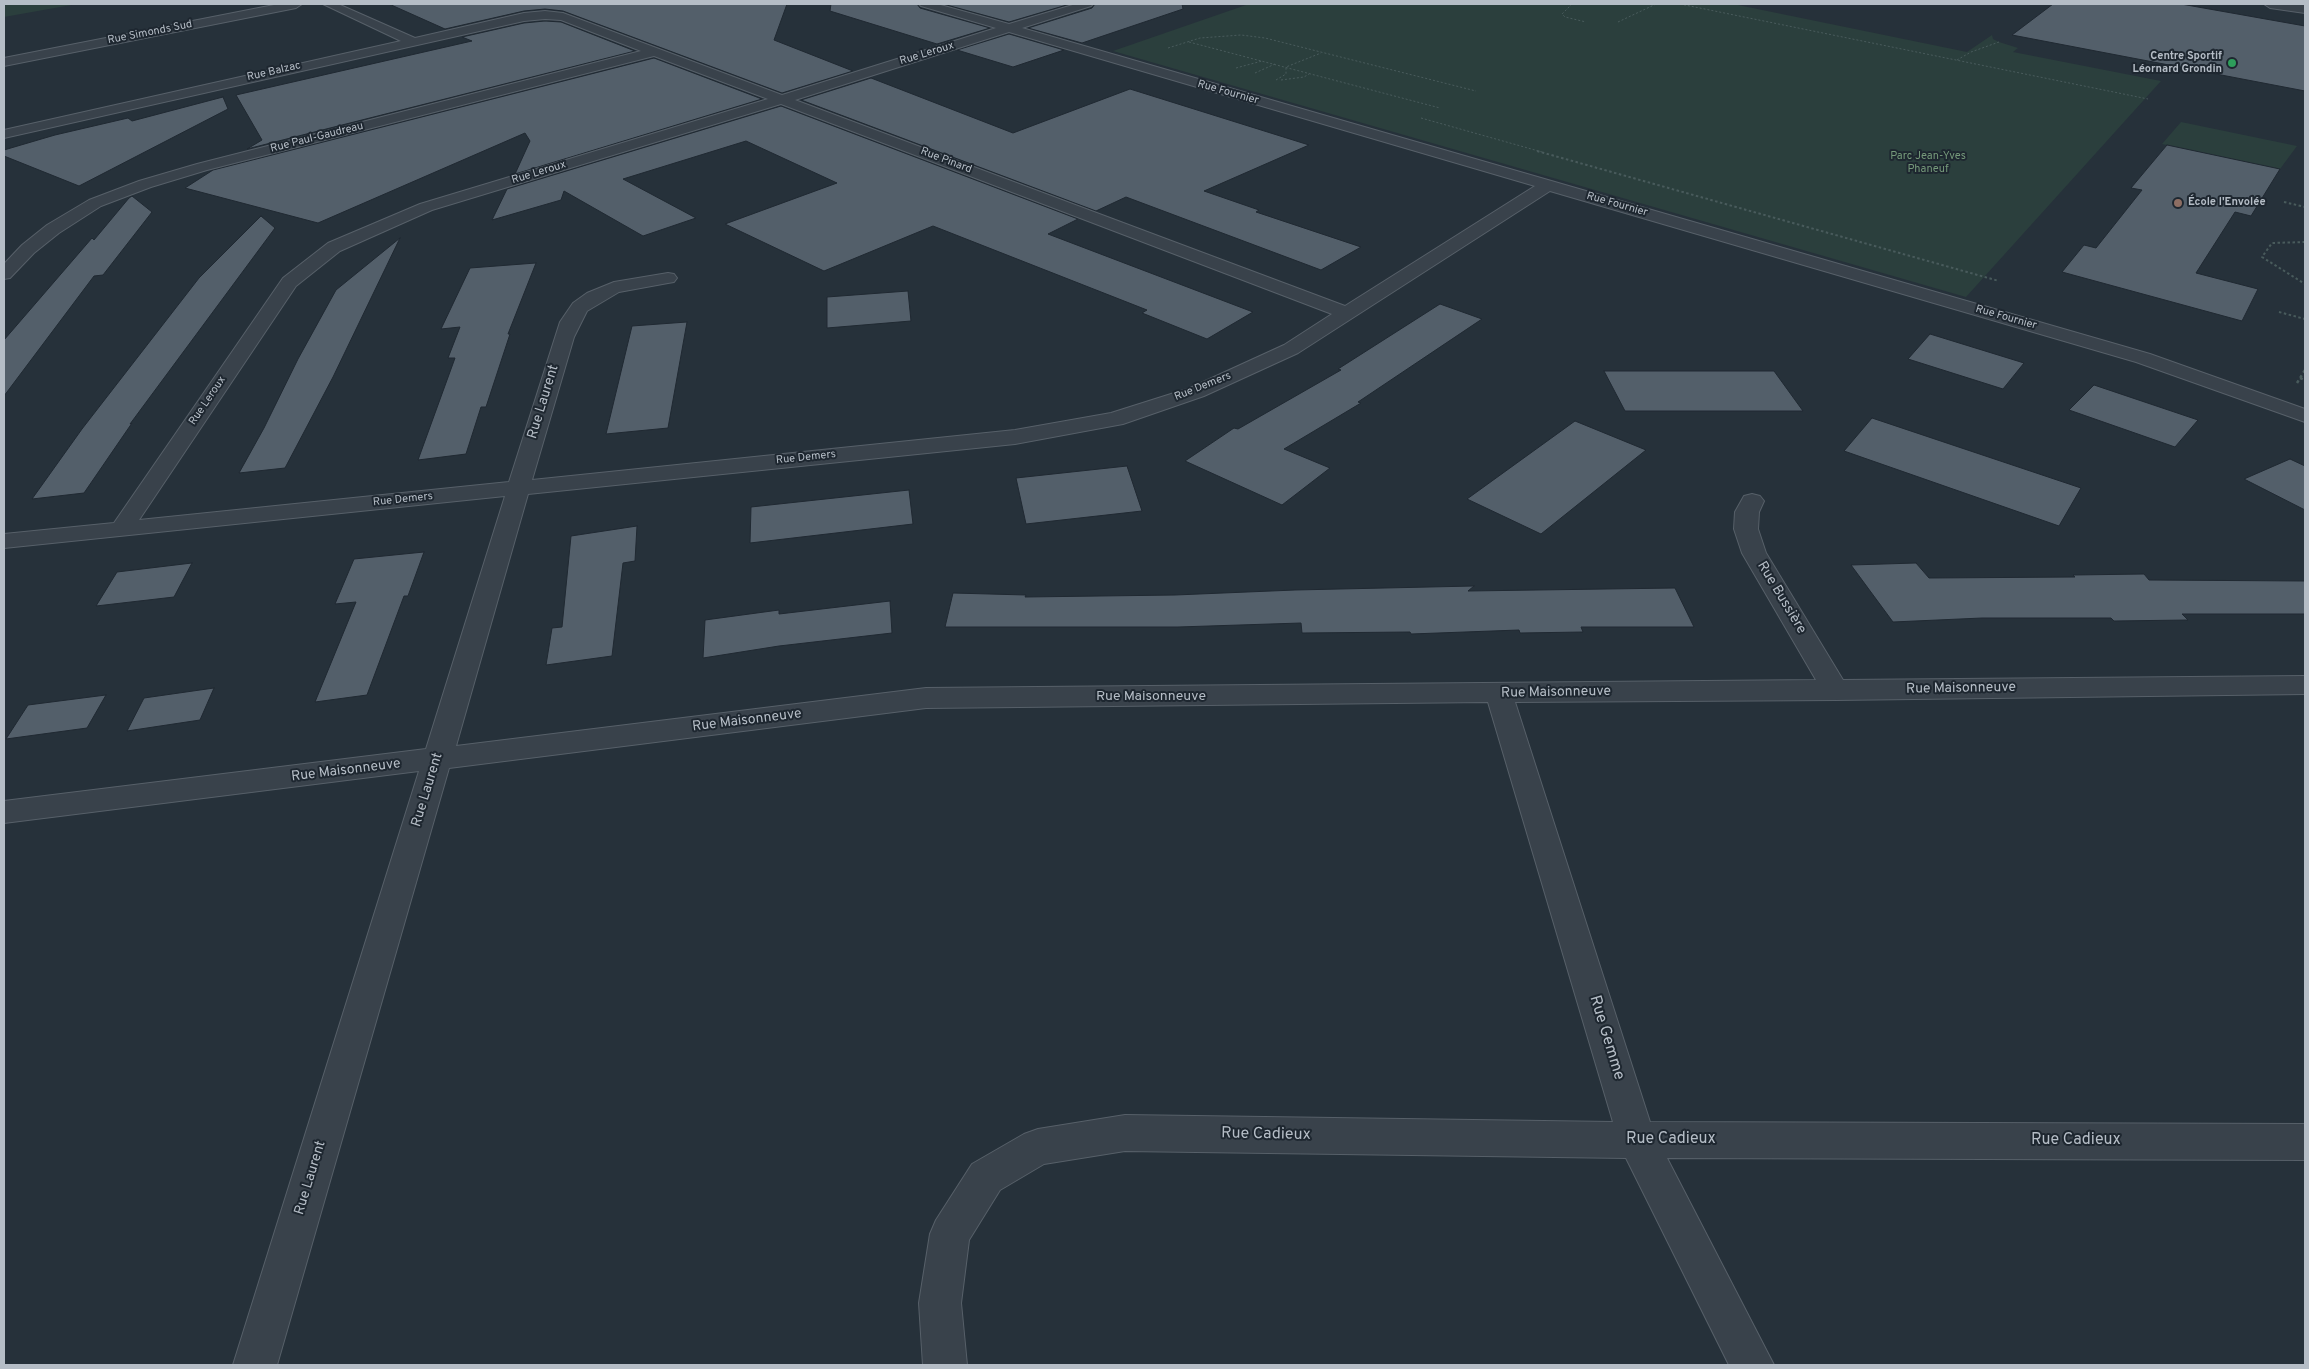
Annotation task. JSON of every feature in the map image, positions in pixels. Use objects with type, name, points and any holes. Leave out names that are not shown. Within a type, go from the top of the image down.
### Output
[{"type":"street","name":"Rue Simonds Sud","points":[[4,62],[296,4]]},
{"type":"street","points":[[329,4],[412,41]]},
{"type":"street","name":"Rue Fournier","points":[[925,4],[2143,358],[2305,416]]},
{"type":"street","name":"Rue Leroux","points":[[122,528],[289,282],[334,247],[426,207],[783,99],[1087,4]]},
{"type":"street","points":[[2270,4],[2305,10]]},
{"type":"street","name":"Rue Balzac","points":[[4,134],[412,41],[524,17],[545,15]]},
{"type":"street","name":"Rue Pinard","points":[[545,15],[563,17],[1346,313]]},
{"type":"street","name":"Rue Paul-Gaudreau","points":[[4,274],[28,249],[53,229],[95,203],[144,184],[202,167],[653,52]]},
{"type":"street","name":"Rue Demers","points":[[4,540],[1015,437],[1115,418],[1197,392],[1282,353],[1548,185]]},
{"type":"street","name":"Rue Laurent","points":[[255,1365],[564,337],[570,322],[580,307],[594,297],[614,287],[668,278]]},
{"type":"street","name":"Rue Bussière","points":[[1752,501],[1747,512],[1746,530],[1754,553],[1836,691]]},
{"type":"street","name":"Rue Maisonneuve","points":[[4,812],[437,760],[926,698],[1836,691],[2305,685]]},
{"type":"street","name":"Rue Gemme","points":[[1499,694],[1637,1140],[1752,1365]]},
{"type":"street","name":"Rue Cadieux","points":[[945,1365],[940,1303],[950,1234],[986,1178],[1038,1147],[1125,1133],[1637,1140],[2305,1142]]},
{"type":"path","points":[[1572,4],[1562,14],[1565,17],[1586,22]]},
{"type":"path","points":[[1618,22],[1656,4]]},
{"type":"path","points":[[1680,4],[2148,99]]},
{"type":"path","points":[[1162,50],[1200,38],[1242,35],[1265,38],[1476,91]]},
{"type":"path","points":[[1188,42],[1440,108]]},
{"type":"path","points":[[1956,60],[1971,52],[1999,42]]},
{"type":"path","points":[[1286,67],[1322,52]]},
{"type":"path","points":[[1248,76],[1275,64]]},
{"type":"path","points":[[1273,81],[1304,77],[1310,74]]},
{"type":"path","points":[[1421,118],[1999,281]]},
{"type":"path","points":[[2284,202],[2305,207]]},
{"type":"path","points":[[2305,242],[2272,243],[2262,257],[2305,284]]},
{"type":"path","points":[[2279,312],[2305,319]]},
{"type":"path","points":[[2300,378],[2305,380]]},
{"type":"green space","points":[[4,4],[77,4],[4,17]]},
{"type":"green space","name":"Parc Jean-Yves Phaneuf","points":[[1249,4],[1733,4],[1967,52],[1992,35],[1993,39],[1999,42],[2018,48],[2013,52],[2161,81],[1966,297],[1113,51]]},
{"type":"green space","points":[[2181,122],[2297,146],[2280,169],[2162,144]]},
{"type":"building","points":[[389,4],[787,4],[774,40],[853,71],[782,93],[563,11],[545,9],[524,11],[445,29]]},
{"type":"building","points":[[831,4],[917,4],[920,8],[990,28],[937,44],[830,11]]},
{"type":"building","points":[[943,4],[1070,4],[1009,22]]},
{"type":"building","points":[[1095,4],[1182,4],[1183,9],[1082,43],[1028,28],[1092,8]]},
{"type":"building","name":"Centre Sportif Léornard Grondin","points":[[2053,4],[2181,4],[2305,26],[2305,91],[2012,35]]},
{"type":"building","points":[[561,22],[635,51],[247,149],[262,140],[236,95],[472,41],[462,37],[524,23]]},
{"type":"building","points":[[1009,34],[1064,50],[1013,67],[957,50]]},
{"type":"building","points":[[654,58],[762,99],[515,174],[530,141],[525,133],[318,223],[185,188],[213,170]]},
{"type":"building","points":[[871,78],[1013,133],[1130,89],[1309,145],[1204,191],[1259,210],[1256,212],[1361,247],[1321,270],[1126,197],[1096,211],[801,100]]},
{"type":"building","points":[[223,97],[228,109],[79,186],[4,156],[4,150],[55,135],[128,118],[132,121]]},
{"type":"building","points":[[781,106],[1078,219],[1048,234],[1253,312],[1207,339],[1142,313],[1147,310],[933,226],[824,271],[725,224],[837,183],[746,141],[623,179],[696,218],[643,236],[564,191],[561,200],[492,220],[507,189]]},
{"type":"building","name":"École l'Envolée","points":[[2167,145],[2280,169],[2251,216],[2235,212],[2196,273],[2258,289],[2242,321],[2062,272],[2084,245],[2096,248],[2142,190],[2131,188]]},
{"type":"building","points":[[132,196],[152,212],[103,275],[94,276],[4,396],[4,340],[92,238],[94,240]]},
{"type":"building","points":[[261,216],[275,228],[130,424],[132,423],[84,493],[32,499],[82,429],[199,278]]},
{"type":"building","points":[[400,238],[333,377],[285,468],[239,473],[336,290]]},
{"type":"building","points":[[536,263],[508,334],[510,334],[486,407],[481,407],[466,454],[418,460],[455,358],[448,358],[460,327],[441,329],[470,268]]},
{"type":"building","points":[[908,291],[911,321],[827,328],[827,297]]},
{"type":"building","points":[[1440,304],[1482,319],[1358,402],[1361,403],[1284,449],[1330,468],[1282,505],[1185,461],[1234,428],[1238,429],[1341,370],[1338,369]]},
{"type":"building","points":[[687,322],[668,428],[606,434],[632,326]]},
{"type":"building","points":[[1930,334],[2024,363],[2003,389],[1908,359]]},
{"type":"building","points":[[1604,371],[1774,371],[1803,411],[1625,411]]},
{"type":"building","points":[[2094,385],[2198,420],[2175,447],[2069,410]]},
{"type":"building","points":[[1872,418],[2081,488],[2059,526],[1844,451]]},
{"type":"building","points":[[1575,421],[1646,450],[1541,534],[1467,499]]},
{"type":"building","points":[[2290,459],[2305,466],[2305,510],[2244,479]]},
{"type":"building","points":[[1127,466],[1142,511],[1026,524],[1016,478]]},
{"type":"building","points":[[909,490],[913,524],[750,543],[751,507]]},
{"type":"building","points":[[637,526],[635,561],[623,563],[612,656],[546,665],[552,628],[562,627],[571,536]]},
{"type":"building","points":[[424,552],[408,596],[404,596],[367,695],[315,702],[356,602],[335,604],[354,559]]},
{"type":"building","points":[[192,563],[174,597],[96,606],[117,572]]},
{"type":"building","points":[[1916,563],[1929,578],[2075,577],[2073,575],[2144,574],[2149,580],[2305,581],[2305,614],[2182,614],[2188,620],[2114,621],[2111,618],[1982,618],[1893,622],[1851,565]]},
{"type":"building","points":[[1474,586],[1468,591],[1675,588],[1694,627],[1581,627],[1583,632],[1520,633],[1519,630],[1411,634],[1410,632],[1302,633],[1301,623],[1178,627],[945,627],[953,593],[1026,595],[1025,597],[1175,595]]},
{"type":"building","points":[[890,601],[892,633],[779,646],[703,658],[705,620],[779,610],[779,614]]},
{"type":"building","points":[[214,688],[200,720],[127,731],[144,698]]},
{"type":"building","points":[[106,695],[87,728],[6,739],[28,705]]},
{"type":"place","name":"Centre Sportif Léornard Grondin","points":[[2232,63]]},
{"type":"place","name":"École l'Envolée","points":[[2178,203]]}]
